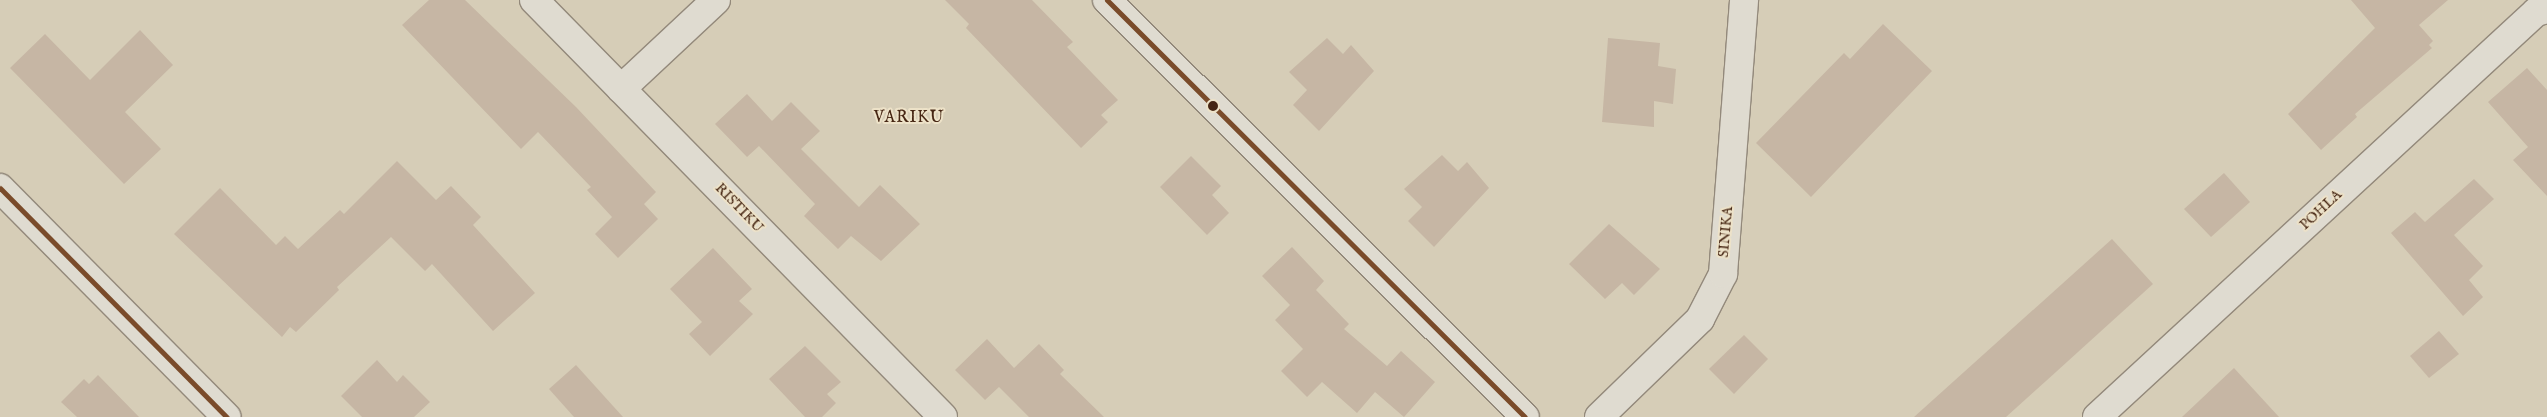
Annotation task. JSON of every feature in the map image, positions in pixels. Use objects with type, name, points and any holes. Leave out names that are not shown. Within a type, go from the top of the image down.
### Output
[{"type":"street","name":"RISTIKU","points":[[534,0],[943,417]]},
{"type":"street","points":[[621,89],[716,0]]},
{"type":"street","points":[[1107,0],[1525,417]]},
{"type":"street","name":"SINIKA","points":[[1599,417],[1700,319],[1723,274],[1744,0]]},
{"type":"street","name":"POHLA","points":[[2097,417],[2536,12],[2547,9]]},
{"type":"street","points":[[0,188],[226,417]]},
{"type":"building","points":[[429,0],[465,0],[576,107],[656,192],[644,204],[658,219],[618,258],[595,234],[612,217],[587,190],[591,187],[538,132],[521,149],[402,25]]},
{"type":"building","points":[[945,0],[1032,0],[1073,42],[1067,47],[1118,100],[1101,115],[1108,122],[1081,148],[966,28],[969,24]]},
{"type":"building","points":[[2351,0],[2448,0],[2419,25],[2433,41],[2429,45],[2432,48],[2355,114],[2357,117],[2321,150],[2288,114],[2375,28]]},
{"type":"building","points":[[1883,24],[1932,71],[1811,197],[1756,143],[1844,53],[1850,59]]},
{"type":"building","points":[[140,30],[173,65],[125,112],[161,149],[124,184],[10,68],[45,34],[90,80]]},
{"type":"building","points":[[1327,38],[1343,54],[1351,45],[1374,71],[1319,131],[1293,105],[1307,90],[1289,72]]},
{"type":"building","points":[[1608,38],[1660,43],[1658,66],[1676,69],[1673,104],[1654,101],[1654,127],[1602,122]]},
{"type":"building","points":[[2527,68],[2547,90],[2547,196],[2513,160],[2528,147],[2488,102]]},
{"type":"building","points":[[747,94],[772,121],[791,102],[820,131],[801,149],[859,207],[880,185],[920,224],[881,261],[851,236],[838,249],[804,216],[815,204],[759,146],[747,157],[715,124]]},
{"type":"building","points":[[1442,155],[1458,171],[1467,162],[1489,188],[1434,247],[1408,221],[1422,207],[1404,189]]},
{"type":"building","points":[[1191,156],[1221,186],[1212,195],[1229,213],[1207,235],[1160,187]]},
{"type":"building","points":[[397,161],[436,200],[451,186],[481,217],[473,225],[535,293],[493,331],[432,264],[425,271],[391,237],[337,287],[339,290],[296,332],[290,327],[282,337],[174,234],[220,188],[276,245],[285,236],[298,249],[340,210],[344,214]]},
{"type":"building","points":[[2224,173],[2250,202],[2211,237],[2184,209]]},
{"type":"building","points":[[2474,179],[2494,199],[2454,235],[2483,266],[2469,280],[2483,297],[2463,316],[2391,233],[2415,212],[2425,222]]},
{"type":"building","points":[[1609,224],[1660,269],[1634,295],[1622,283],[1605,299],[1569,264]]},
{"type":"building","points":[[2112,239],[2153,284],[2006,417],[1914,417]]},
{"type":"building","points":[[1292,247],[1324,281],[1316,290],[1349,324],[1344,329],[1387,366],[1401,351],[1435,382],[1404,417],[1375,392],[1357,413],[1322,382],[1307,397],[1281,371],[1303,349],[1275,320],[1290,305],[1262,276]]},
{"type":"building","points":[[713,248],[752,289],[739,301],[753,314],[710,356],[689,334],[702,322],[670,289]]},
{"type":"building","points":[[2439,331],[2459,354],[2429,378],[2410,356]]},
{"type":"building","points":[[1744,335],[1768,359],[1734,394],[1709,369]]},
{"type":"building","points":[[987,339],[1014,368],[1039,344],[1064,370],[1060,374],[1104,417],[1029,417],[999,387],[985,400],[955,370]]},
{"type":"building","points":[[805,346],[841,382],[827,394],[836,403],[822,417],[805,417],[769,379]]},
{"type":"building","points":[[377,360],[397,382],[403,375],[430,402],[414,417],[362,417],[341,396]]},
{"type":"building","points":[[576,365],[623,417],[574,417],[549,389]]},
{"type":"building","points":[[2234,368],[2279,417],[2182,417]]},
{"type":"building","points":[[98,375],[139,417],[77,417],[61,402],[84,379],[89,384]]},
{"type":"transit line","points":[[1107,0],[1525,417]]},
{"type":"transit line","points":[[0,188],[227,417]]},
{"type":"district","name":"VARIKU","points":[[909,118]]}]
